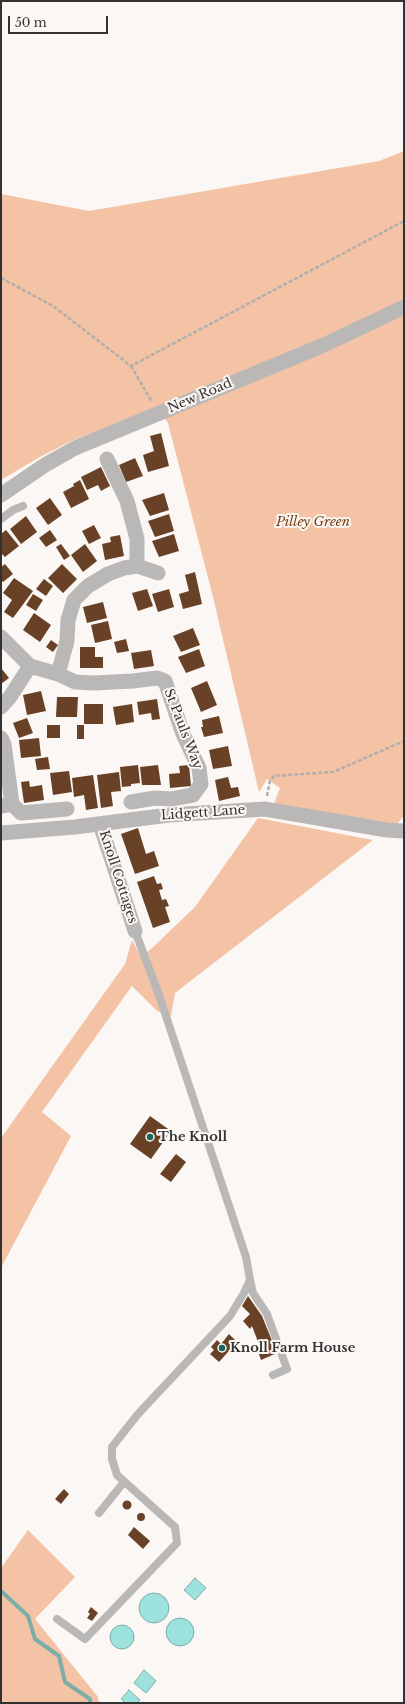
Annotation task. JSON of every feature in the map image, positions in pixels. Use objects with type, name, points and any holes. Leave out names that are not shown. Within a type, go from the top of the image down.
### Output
[{"type":"street","name":"New Road","points":[[1,495],[45,465],[75,448],[324,345],[404,307]]},
{"type":"street","points":[[107,459],[127,501],[137,539],[137,566]]},
{"type":"street","points":[[58,674],[67,640],[68,620],[74,600],[88,586],[108,574],[124,568],[137,566],[158,573]]},
{"type":"street","name":"St Pauls Way","points":[[1,637],[30,666],[58,674],[75,682],[110,682],[157,678],[164,681],[183,734],[199,768],[201,784],[193,795],[171,799],[155,798],[131,802]]},
{"type":"street","points":[[1,707],[10,697],[30,666]]},
{"type":"street","points":[[1,738],[4,744],[7,805],[22,813],[68,809]]},
{"type":"street","name":"Lidgett Lane","points":[[1,833],[100,824],[169,815],[265,809],[387,830],[404,831]]},
{"type":"street","name":"Knoll Cottages","points":[[100,824],[135,931]]},
{"type":"lane","points":[[1,519],[13,510],[23,506]]},
{"type":"lane","points":[[135,931],[159,995],[246,1257],[253,1293],[267,1314],[287,1369],[273,1375]]},
{"type":"lane","points":[[57,1619],[85,1639],[177,1543],[175,1527],[117,1475],[112,1459],[112,1447],[138,1414],[230,1316],[250,1280]]},
{"type":"lane","points":[[99,1513],[124,1482]]},
{"type":"path","points":[[131,366],[404,221]]},
{"type":"path","points":[[1,278],[53,306],[131,366],[158,413]]},
{"type":"path","points":[[265,809],[270,781],[274,776],[333,772],[404,742]]},
{"type":"green space","name":"Pilley Green","points":[[404,151],[404,816],[397,824],[274,804],[280,788],[267,779],[259,792],[213,597],[168,423],[158,407],[71,441],[38,458],[1,480],[1,194],[89,211],[379,161]]},
{"type":"green space","points":[[258,818],[373,840],[175,993],[171,1016],[157,1011],[132,986],[42,1112],[71,1136],[1,1268],[1,1138],[125,964],[132,940],[141,957],[195,907]]},
{"type":"green space","points":[[28,1530],[75,1577],[35,1619],[98,1697],[99,1703],[1,1703],[1,1568]]},
{"type":"water","points":[[195,1578],[206,1588],[195,1600],[184,1590]]},
{"type":"water","points":[[154,1593],[165,1597],[169,1608],[165,1619],[154,1623],[143,1619],[139,1608],[143,1597]]},
{"type":"water","points":[[180,1618],[190,1622],[194,1632],[190,1642],[180,1646],[170,1642],[166,1632],[170,1622]]},
{"type":"water","points":[[122,1625],[131,1628],[134,1637],[131,1646],[122,1649],[113,1646],[110,1637],[113,1628]]},
{"type":"water","points":[[144,1670],[156,1681],[146,1693],[134,1683]]},
{"type":"water","points":[[129,1690],[140,1700],[137,1703],[126,1703],[121,1699]]},
{"type":"building","points":[[161,433],[169,466],[148,472],[143,455],[154,451],[150,436]]},
{"type":"building","points":[[135,458],[143,476],[126,482],[119,465]]},
{"type":"building","points":[[101,467],[110,486],[101,491],[98,485],[87,490],[81,477]]},
{"type":"building","points":[[80,480],[89,499],[71,508],[63,492],[74,486],[73,484]]},
{"type":"building","points":[[164,493],[169,510],[150,516],[142,500]]},
{"type":"building","points":[[50,498],[62,515],[48,525],[36,508]]},
{"type":"building","points":[[169,514],[174,531],[155,537],[148,521]]},
{"type":"building","points":[[26,516],[37,532],[21,544],[10,529]]},
{"type":"building","points":[[94,525],[101,538],[89,544],[82,531]]},
{"type":"building","points":[[6,530],[19,546],[5,557],[1,553],[1,534]]},
{"type":"building","points":[[50,530],[57,540],[46,547],[39,538]]},
{"type":"building","points":[[174,534],[179,551],[159,557],[152,541]]},
{"type":"building","points":[[120,535],[124,556],[105,560],[102,544],[111,542],[110,537]]},
{"type":"building","points":[[61,544],[70,556],[64,560],[56,547]]},
{"type":"building","points":[[85,544],[97,561],[83,572],[71,555]]},
{"type":"building","points":[[5,564],[13,574],[3,582],[1,580],[1,567]]},
{"type":"building","points":[[62,564],[77,579],[63,593],[48,578]]},
{"type":"building","points":[[195,572],[202,604],[183,609],[179,594],[189,591],[185,575]]},
{"type":"building","points":[[14,578],[33,591],[13,618],[4,612],[12,600],[3,593]]},
{"type":"building","points":[[44,579],[53,586],[46,596],[36,589]]},
{"type":"building","points":[[147,589],[153,606],[138,611],[132,593]]},
{"type":"building","points":[[169,589],[174,607],[158,612],[152,594]]},
{"type":"building","points":[[33,594],[43,600],[36,611],[26,605]]},
{"type":"building","points":[[103,602],[107,618],[87,623],[83,607]]},
{"type":"building","points":[[34,613],[51,625],[40,642],[23,630]]},
{"type":"building","points":[[108,621],[112,639],[95,643],[91,625]]},
{"type":"building","points":[[193,628],[200,645],[181,652],[173,636]]},
{"type":"building","points":[[126,639],[129,651],[117,653],[114,642]]},
{"type":"building","points":[[51,640],[58,645],[53,652],[46,647]]},
{"type":"building","points":[[80,647],[95,647],[95,657],[103,657],[103,668],[80,668]]},
{"type":"building","points":[[199,649],[205,666],[186,673],[178,657]]},
{"type":"building","points":[[151,650],[154,666],[134,669],[131,653]]},
{"type":"building","points":[[1,668],[9,678],[1,684]]},
{"type":"building","points":[[207,681],[217,705],[201,712],[191,688]]},
{"type":"building","points":[[41,691],[46,711],[27,715],[23,695]]},
{"type":"building","points":[[57,697],[78,697],[77,717],[56,717]]},
{"type":"building","points":[[157,699],[160,719],[152,720],[151,713],[139,715],[137,702]]},
{"type":"building","points":[[84,704],[103,704],[103,724],[84,724]]},
{"type":"building","points":[[132,704],[134,722],[116,725],[113,707]]},
{"type":"building","points":[[219,716],[223,733],[204,737],[201,727],[203,727],[202,720]]},
{"type":"building","points":[[27,718],[33,733],[19,738],[13,723]]},
{"type":"building","points":[[47,725],[60,725],[60,738],[47,738]]},
{"type":"building","points":[[77,725],[84,725],[84,739],[77,739]]},
{"type":"building","points":[[39,738],[41,756],[21,758],[19,740]]},
{"type":"building","points":[[228,746],[232,766],[213,769],[209,750]]},
{"type":"building","points":[[48,757],[50,769],[37,770],[35,759]]},
{"type":"building","points":[[138,765],[140,783],[122,787],[120,767]]},
{"type":"building","points":[[158,765],[161,785],[142,785],[140,767]]},
{"type":"building","points":[[189,765],[191,786],[170,788],[169,774],[180,773],[179,766]]},
{"type":"building","points":[[69,771],[72,792],[53,795],[50,773]]},
{"type":"building","points":[[119,772],[121,791],[111,792],[113,806],[101,808],[97,775]]},
{"type":"building","points":[[93,775],[98,808],[86,810],[84,795],[74,797],[72,778]]},
{"type":"building","points":[[228,777],[231,788],[238,787],[240,796],[219,801],[215,780]]},
{"type":"building","points":[[29,781],[30,787],[42,785],[44,800],[24,803],[21,782]]},
{"type":"building","points":[[138,828],[146,854],[154,851],[159,866],[135,874],[121,834]]},
{"type":"building","points":[[154,876],[157,884],[161,883],[163,889],[159,890],[162,900],[166,899],[169,906],[165,907],[170,922],[153,928],[137,882]]},
{"type":"building","name":"The Knoll","points":[[150,1116],[171,1131],[151,1159],[130,1144]]},
{"type":"building","points":[[176,1154],[186,1162],[171,1182],[160,1174]]},
{"type":"building","points":[[248,1296],[262,1316],[277,1353],[261,1360],[257,1349],[260,1347],[252,1326],[250,1329],[243,1321],[250,1314],[242,1306]]},
{"type":"building","name":"Knoll Farm House","points":[[229,1334],[237,1342],[219,1362],[210,1354],[214,1350],[211,1347],[217,1340],[221,1344]]},
{"type":"building","points":[[64,1489],[69,1494],[61,1504],[55,1499]]},
{"type":"building","points":[[125,1501],[129,1501],[131,1505],[129,1509],[125,1509],[123,1507],[123,1503]]},
{"type":"building","points":[[139,1513],[143,1513],[145,1517],[143,1521],[139,1521],[137,1519],[137,1515]]},
{"type":"building","points":[[134,1527],[150,1541],[143,1549],[128,1535]]},
{"type":"building","points":[[91,1607],[98,1613],[92,1621],[87,1618],[90,1614],[88,1612]]},
{"type":"waterway","points":[[1,1591],[28,1616],[35,1639],[59,1656],[65,1682],[90,1699],[90,1703]]},
{"type":"place","name":"The Knoll","points":[[150,1137]]},
{"type":"place","name":"Knoll Farm House","points":[[222,1348]]}]
